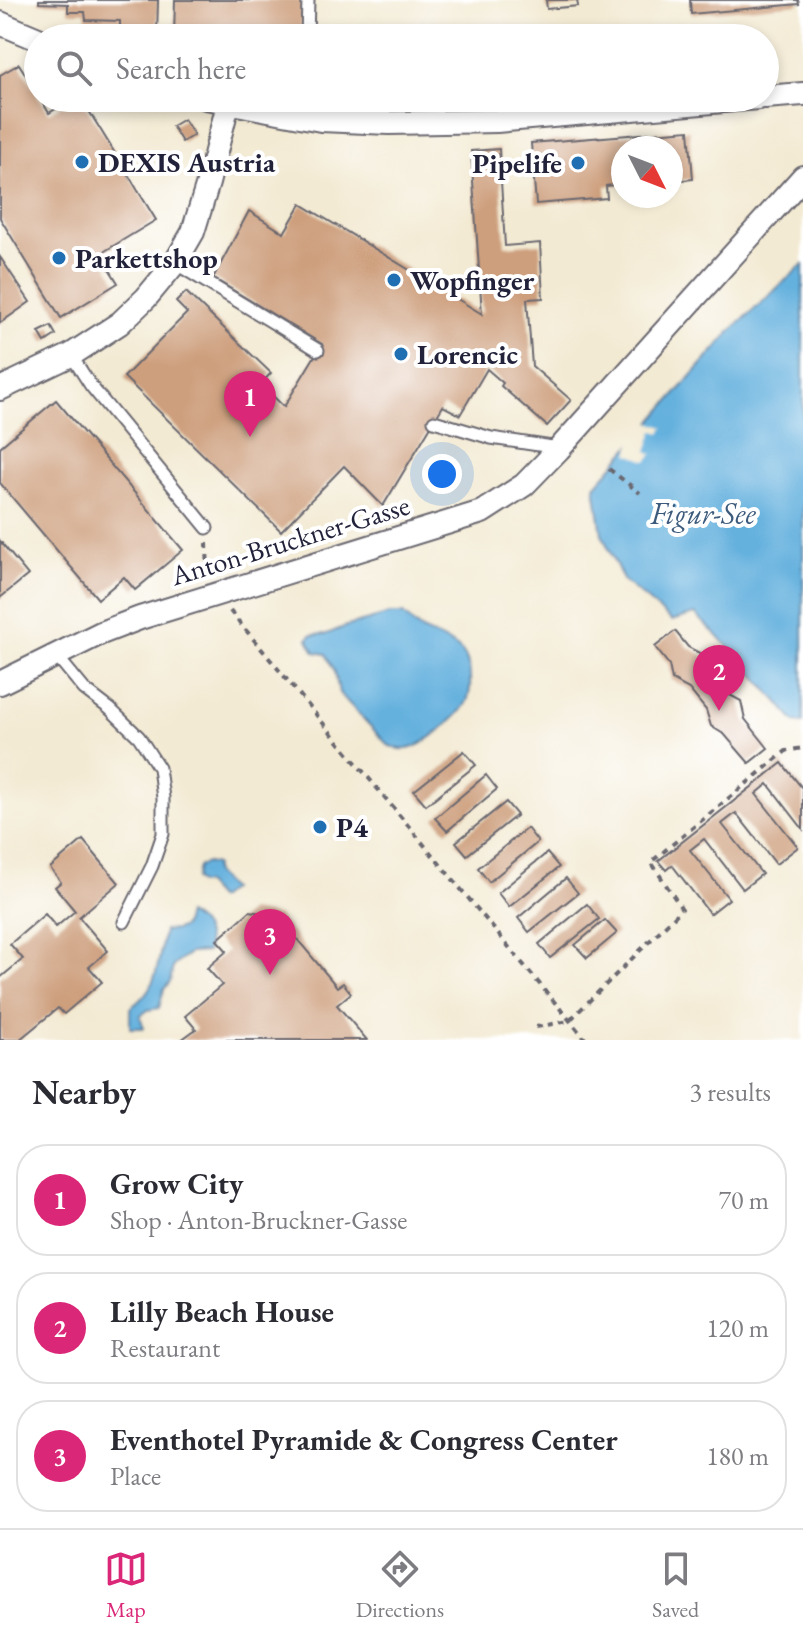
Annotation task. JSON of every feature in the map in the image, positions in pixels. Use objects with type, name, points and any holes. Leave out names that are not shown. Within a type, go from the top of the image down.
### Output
[{"type":"street","points":[[0,9],[19,30]]},
{"type":"street","points":[[779,96],[803,94]]},
{"type":"street","points":[[0,389],[71,355],[120,323],[175,263],[193,232],[208,183],[216,112]]},
{"type":"street","points":[[277,112],[321,120],[389,123],[497,121],[572,112]]},
{"type":"street","name":"Anton-Bruckner-Gasse","points":[[0,683],[101,633],[210,586],[482,512],[524,485],[559,449],[803,177]]},
{"type":"lane","points":[[307,24],[308,0]]},
{"type":"lane","points":[[175,263],[318,350]]},
{"type":"lane","points":[[71,355],[91,386],[207,528]]},
{"type":"lane","points":[[434,421],[491,438],[559,449]]},
{"type":"lane","points":[[56,655],[84,689],[139,737],[159,768],[163,834],[152,866],[124,922]]},
{"type":"path","points":[[609,469],[640,493]]},
{"type":"path","points":[[208,558],[210,586],[586,1040]]},
{"type":"path","points":[[536,1027],[569,1021],[682,909],[651,862],[786,751],[803,748]]},
{"type":"water","name":"Figur-See","points":[[803,264],[803,723],[795,722],[737,655],[695,614],[672,621],[623,580],[602,534],[595,486],[733,329]]},
{"type":"water","points":[[390,614],[403,614],[422,630],[457,647],[465,656],[470,674],[469,694],[461,711],[429,738],[406,749],[388,745],[339,693],[335,672],[326,654],[315,652],[308,639],[311,635],[327,634]]},
{"type":"water","points":[[207,863],[215,865],[214,872],[230,889],[218,899],[204,883],[195,880],[198,866]]},
{"type":"water","points":[[187,914],[204,929],[207,952],[190,953],[173,966],[159,1008],[148,1010],[140,1016],[144,1028],[130,1028],[130,1008],[140,1001],[152,983],[164,931],[183,927]]},
{"type":"pier","points":[[647,421],[664,427],[661,433],[654,431],[647,451],[653,454],[647,461],[628,454],[633,436]]},
{"type":"building","points":[[39,0],[158,0],[157,24],[86,20],[85,12],[68,12],[68,4],[39,3]]},
{"type":"building","points":[[175,0],[302,0],[301,24],[174,24]]},
{"type":"building","points":[[546,0],[577,0],[578,6],[547,9]]},
{"type":"building","points":[[690,0],[798,0],[799,4],[691,14]]},
{"type":"building","points":[[19,64],[24,72],[24,112],[90,112],[156,220],[100,254],[118,283],[61,318],[0,218],[0,75]]},
{"type":"building","points":[[184,119],[194,135],[182,142],[172,126]]},
{"type":"building","name":"Pipelife","points":[[689,130],[693,179],[683,180],[683,136],[616,136]]},
{"type":"building","name":"Pipelife","points":[[611,136],[611,185],[606,186],[607,198],[536,204],[531,143]]},
{"type":"building","points":[[499,149],[505,246],[540,243],[543,298],[527,299],[532,366],[571,400],[547,426],[501,386],[503,383],[487,369],[460,415],[443,406],[383,506],[344,466],[281,531],[124,377],[187,313],[176,302],[186,292],[271,373],[261,384],[284,407],[322,344],[213,278],[249,211],[284,233],[301,204],[482,314],[471,151]]},
{"type":"building","points":[[0,257],[30,302],[0,323]]},
{"type":"building","points":[[51,326],[56,335],[45,342],[39,332]]},
{"type":"building","points":[[56,400],[183,550],[135,590],[124,577],[98,599],[0,483],[0,447]]},
{"type":"building","points":[[0,541],[28,575],[0,598]]},
{"type":"building","points":[[675,631],[688,647],[703,655],[706,671],[724,692],[741,701],[745,719],[768,748],[749,763],[725,735],[711,726],[706,710],[689,689],[672,680],[669,665],[655,647]]},
{"type":"building","points":[[464,751],[476,765],[426,805],[414,791]]},
{"type":"building","points":[[782,763],[803,789],[803,829],[768,784],[756,794],[798,847],[776,864],[736,813],[722,824],[762,874],[743,889],[704,839],[690,850],[729,899],[710,914],[672,865],[666,870],[658,861]]},
{"type":"building","points":[[486,775],[497,789],[447,831],[435,818]]},
{"type":"building","points":[[506,802],[517,815],[467,855],[456,842]]},
{"type":"building","points":[[527,828],[538,842],[489,882],[478,868]]},
{"type":"building","points":[[83,840],[119,883],[79,917],[108,951],[89,967],[102,982],[64,1014],[58,1008],[19,1040],[0,1040],[0,978],[23,959],[10,944],[45,914],[56,927],[75,911],[55,887],[61,882],[50,868]]},
{"type":"building","points":[[547,853],[559,867],[509,907],[498,893]]},
{"type":"building","points":[[566,878],[578,893],[529,932],[518,918]]},
{"type":"building","points":[[587,904],[599,919],[550,958],[539,944]]},
{"type":"building","points":[[250,911],[278,916],[337,987],[343,983],[351,993],[337,1005],[367,1040],[181,1040],[196,1029],[185,1016],[222,985],[207,968],[227,951],[217,940]]},
{"type":"building","points":[[605,920],[617,933],[587,958],[575,945]]},
{"type":"place","name":"DEXIS Austria","points":[[82,162]]},
{"type":"place","name":"Pipelife","points":[[578,163]]},
{"type":"place","name":"Parkettshop","points":[[59,258]]},
{"type":"place","name":"Wopfinger","points":[[394,280]]},
{"type":"place","name":"Lorencic","points":[[401,354]]},
{"type":"place","name":"Grow City","points":[[250,437]]},
{"type":"place","name":"Lilly Beach House","points":[[719,711]]},
{"type":"place","name":"P4","points":[[320,827]]},
{"type":"place","name":"Eventhotel Pyramide & Congress Center","points":[[270,975]]}]
